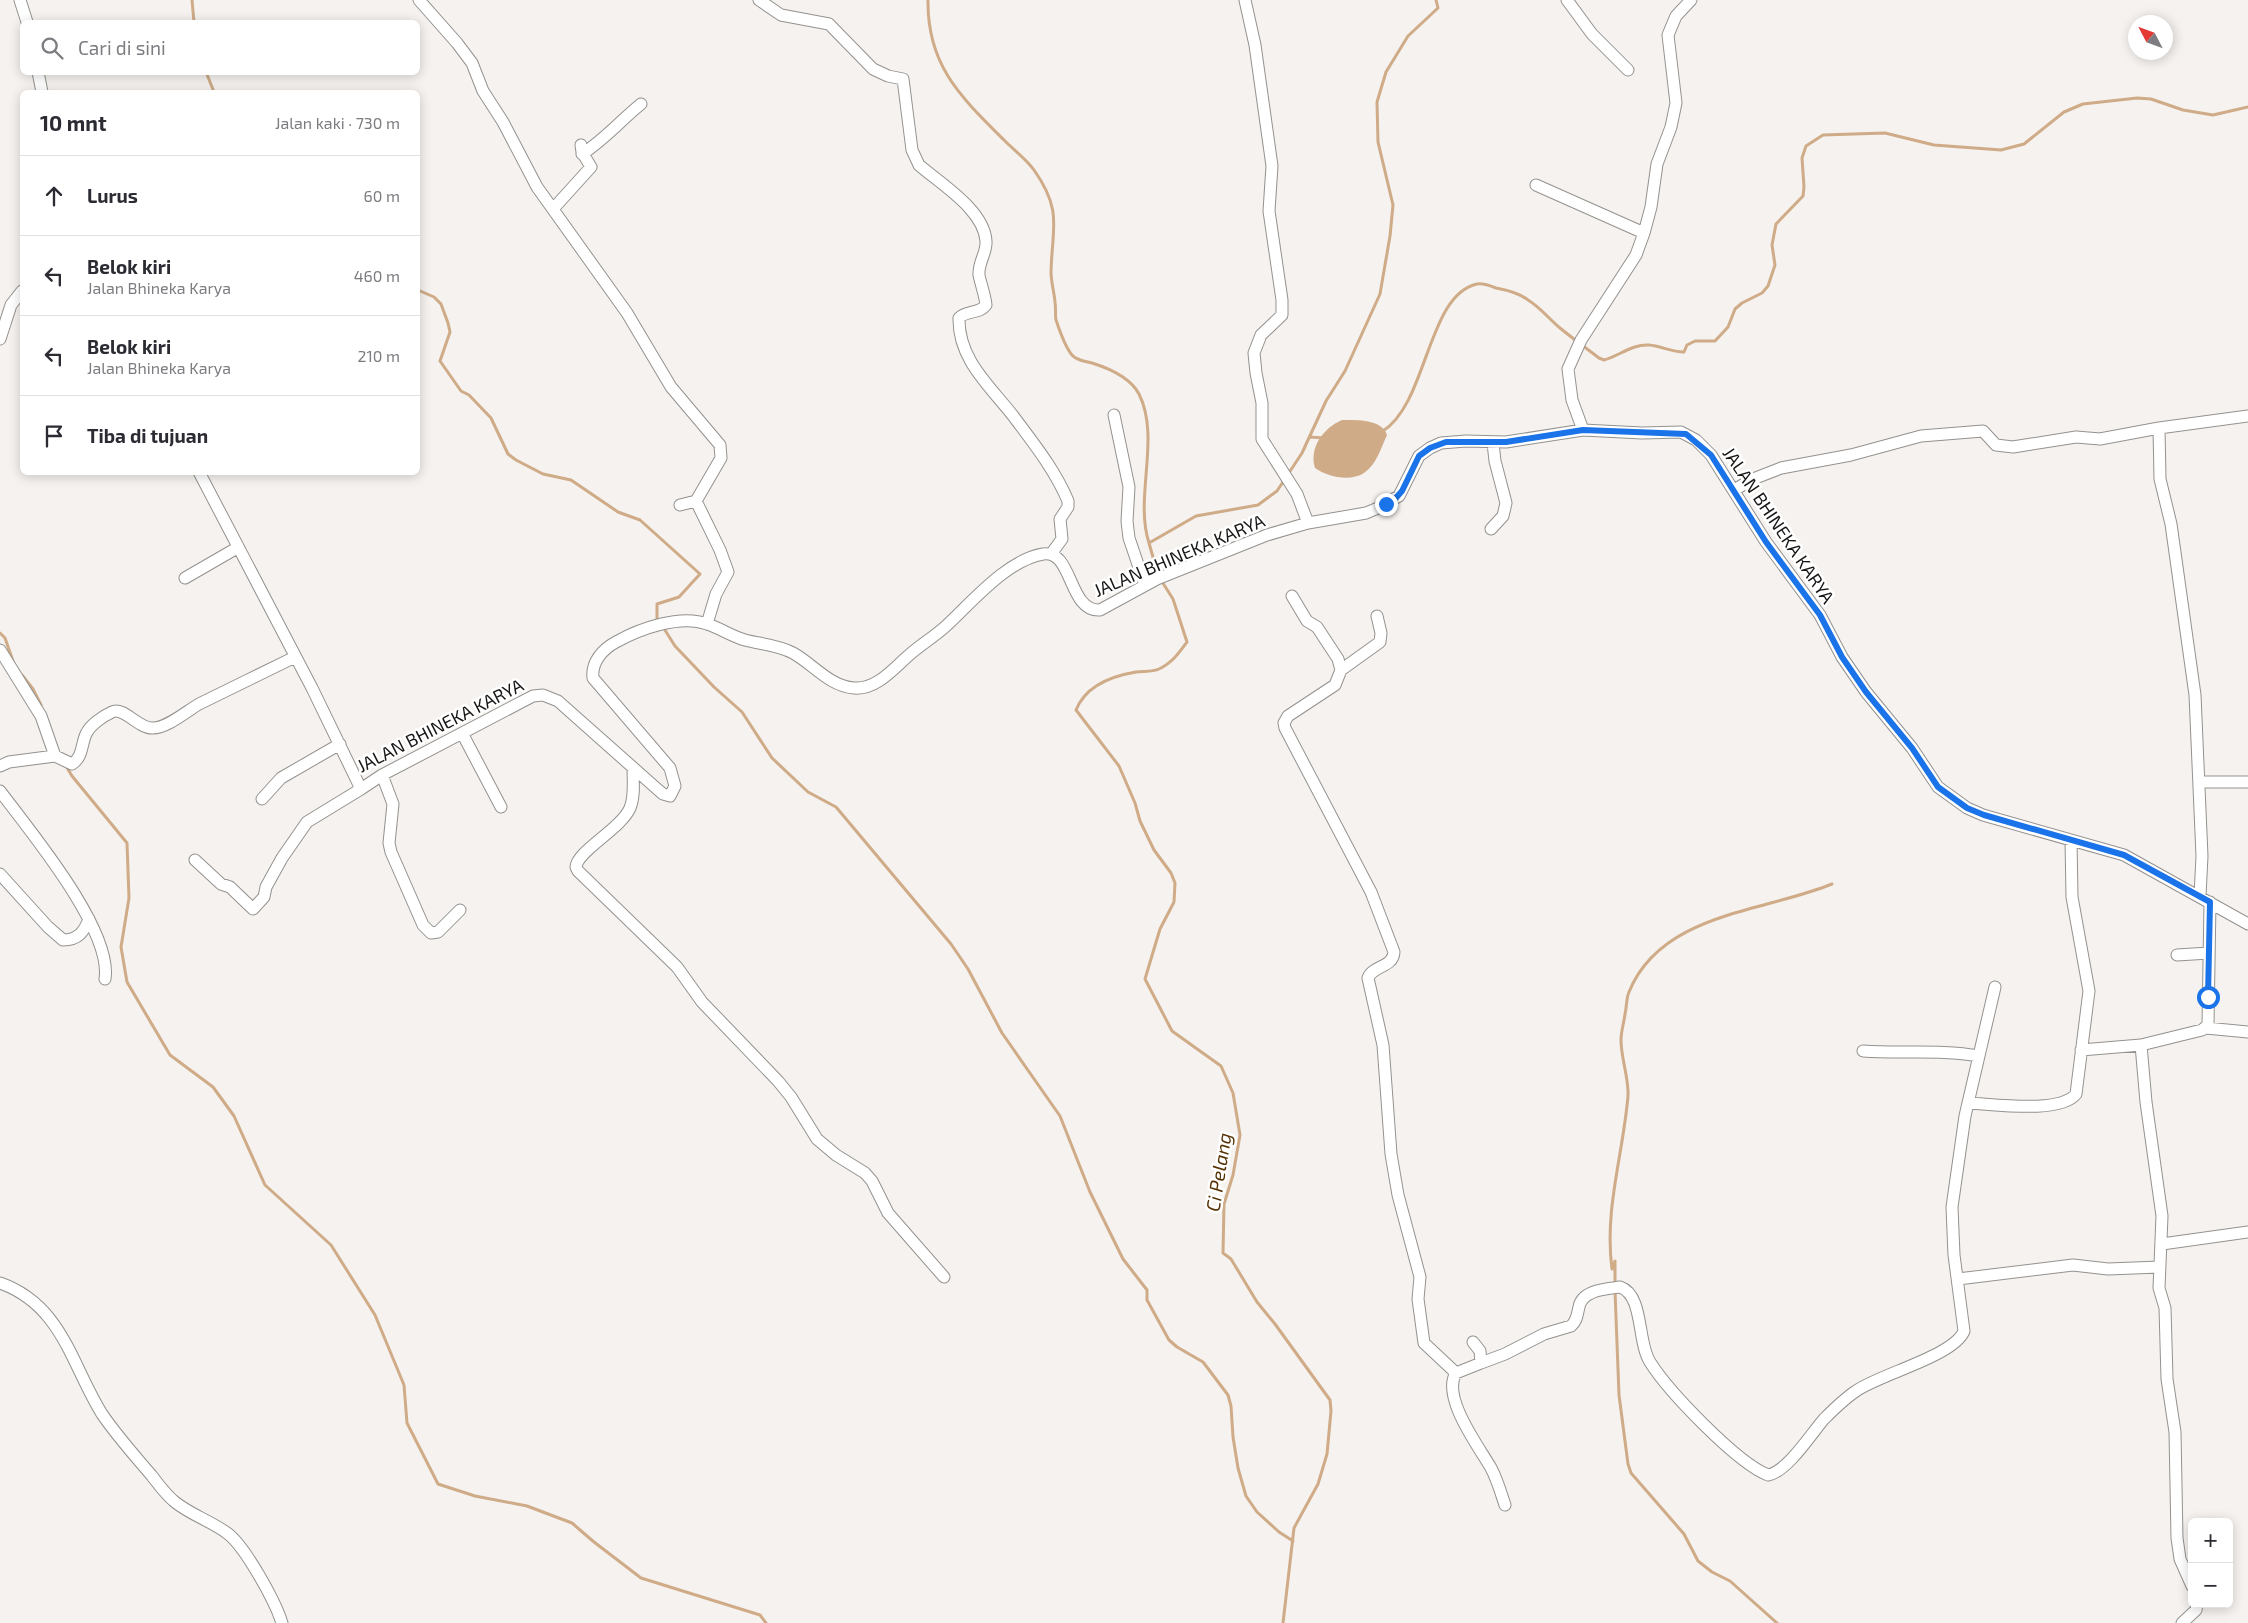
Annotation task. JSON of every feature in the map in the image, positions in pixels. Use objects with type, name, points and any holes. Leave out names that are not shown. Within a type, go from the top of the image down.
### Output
[{"type":"street","points":[[20,0],[26,20]]},
{"type":"street","points":[[419,0],[472,63],[483,91],[516,144],[528,172],[628,313],[671,387],[720,445],[721,458],[696,502],[680,505]]},
{"type":"street","points":[[759,0],[781,15],[829,24],[873,69],[888,76],[903,79],[908,127],[915,158],[919,165],[971,209],[980,220],[986,242],[979,265],[986,305],[983,309],[960,316],[959,324],[967,351],[978,374],[1014,417],[1050,465],[1068,501],[1068,507],[1060,519],[1062,539],[1051,554]]},
{"type":"street","points":[[1245,0],[1255,46],[1272,166],[1273,181],[1269,211],[1282,300],[1282,315],[1261,335],[1254,353],[1262,403],[1262,439],[1297,494],[1308,523]]},
{"type":"street","points":[[1567,0],[1592,34],[1628,70]]},
{"type":"street","points":[[1583,430],[1568,383],[1570,360],[1631,263],[1644,233],[1651,208],[1657,164],[1671,128],[1675,110],[1668,35],[1676,16],[1691,0]]},
{"type":"street","points":[[39,75],[42,90]]},
{"type":"street","points":[[553,209],[591,168],[582,150],[600,143],[618,123],[641,104]]},
{"type":"street","points":[[1536,185],[1644,233]]},
{"type":"street","points":[[0,338],[11,305],[20,294]]},
{"type":"street","points":[[1114,415],[1129,487],[1127,521],[1129,538],[1145,585]]},
{"type":"street","points":[[1734,490],[1753,479],[1781,468],[1851,455],[1921,436],[1983,431],[1996,445],[2013,447],[2065,438],[2100,439],[2159,428],[2248,416]]},
{"type":"street","points":[[2159,428],[2160,479],[2171,524],[2195,694],[2202,856],[2209,953],[2208,1021],[2206,1028]]},
{"type":"street","name":"JALAN BHINEKA KARYA","points":[[200,475],[361,788],[382,775],[533,696],[543,695],[558,701],[663,794],[670,796],[675,786],[670,768],[595,682],[592,673],[596,661],[612,644],[639,630],[674,622],[707,624],[734,636],[790,652],[831,680],[846,686],[862,688],[883,678],[918,647],[946,626],[986,586],[1007,571],[1041,554],[1051,554],[1062,565],[1078,597],[1091,610],[1100,610],[1145,585],[1249,541],[1308,523],[1366,513],[1394,500],[1402,491],[1416,460],[1424,451],[1436,445],[1453,441],[1493,442],[1525,440],[1583,430],[1686,434],[1711,455],[1766,542],[1820,615],[1842,657],[1862,687],[1912,748],[1938,787],[1967,808],[1984,815],[2124,855],[2248,924]]},
{"type":"street","points":[[1491,529],[1503,516],[1506,503],[1495,461],[1493,442]]},
{"type":"street","points":[[696,502],[720,550],[728,572],[716,594],[707,624]]},
{"type":"street","points":[[185,578],[237,548]]},
{"type":"street","points":[[1292,596],[1307,621],[1317,627],[1338,659],[1341,670]]},
{"type":"street","points":[[1377,616],[1381,633],[1380,642],[1341,670],[1335,685],[1288,716],[1284,726],[1371,892],[1394,952],[1394,957],[1390,963],[1370,973],[1368,978],[1383,1045],[1391,1154],[1398,1195],[1420,1277],[1418,1299],[1424,1343],[1456,1373]]},
{"type":"street","points":[[0,650],[41,716],[55,756]]},
{"type":"street","points":[[0,766],[9,762],[55,756],[72,764],[80,757],[86,733],[91,726],[114,710],[120,710],[128,717],[152,729],[176,720],[197,706],[295,657]]},
{"type":"street","points":[[462,733],[501,807]]},
{"type":"street","points":[[262,799],[281,778],[340,744]]},
{"type":"street","points":[[633,768],[631,806],[618,824],[578,859],[576,867],[578,871],[677,967],[702,1002],[782,1087],[817,1139],[836,1155],[865,1173],[872,1181],[888,1213],[944,1277]]},
{"type":"street","points":[[382,775],[393,799],[389,843],[391,852],[423,925],[431,933],[438,932],[460,910]]},
{"type":"street","points":[[2199,782],[2248,782]]},
{"type":"street","points":[[195,860],[222,884],[230,887],[253,909],[264,897],[266,887],[282,858],[306,822],[361,788]]},
{"type":"street","points":[[0,791],[38,842],[89,919],[101,945],[106,968],[105,978]]},
{"type":"street","points":[[1969,1103],[2038,1106],[2066,1102],[2076,1094],[2089,991],[2072,897],[2071,840]]},
{"type":"street","points":[[0,874],[48,927],[63,940],[71,940],[79,936],[85,929],[89,919]]},
{"type":"street","points":[[2178,955],[2209,953]]},
{"type":"street","points":[[1505,1505],[1491,1468],[1462,1419],[1451,1386],[1456,1373],[1505,1354],[1544,1334],[1571,1326],[1577,1316],[1580,1301],[1597,1290],[1620,1287],[1629,1292],[1635,1302],[1641,1334],[1650,1362],[1675,1394],[1730,1449],[1768,1475],[1775,1473],[1792,1457],[1832,1411],[1854,1392],[1886,1374],[1947,1349],[1960,1338],[1964,1326],[1952,1207],[1963,1124],[1994,987]]},
{"type":"street","points":[[2081,1050],[2141,1045],[2206,1028],[2248,1032]]},
{"type":"street","points":[[2141,1045],[2146,1102],[2162,1216],[2159,1288],[2165,1308],[2167,1379],[2175,1440],[2174,1490],[2176,1538],[2180,1559],[2188,1577]]},
{"type":"street","points":[[1864,1051],[1893,1053],[1943,1051],[1979,1056]]},
{"type":"street","points":[[2162,1244],[2248,1232]]},
{"type":"street","points":[[1958,1279],[2073,1265],[2108,1269],[2160,1267]]},
{"type":"street","points":[[0,1283],[18,1289],[47,1314],[65,1342],[103,1414],[130,1451],[170,1498],[182,1508],[237,1540],[253,1566],[282,1623]]},
{"type":"street","points":[[1474,1342],[1480,1351],[1481,1363]]},
{"type":"street","points":[[2182,1623],[2196,1608]]},
{"type":"shaded area","points":[[1342,420],[1375,423],[1387,435],[1372,466],[1358,476],[1346,478],[1333,476],[1315,468],[1314,453],[1319,439],[1329,428]]},
{"type":"waterway","points":[[192,0],[194,20]]},
{"type":"waterway","points":[[928,0],[929,23],[933,44],[940,62],[950,79],[974,110],[1031,166],[1049,197],[1054,220],[1051,279],[1056,318],[1067,348],[1072,355],[1081,361],[1092,363],[1118,374],[1130,383],[1139,394],[1145,411],[1148,429],[1144,506],[1145,525],[1149,543]]},
{"type":"waterway","points":[[1158,575],[1149,543],[1196,516],[1258,505],[1277,491],[1302,453],[1326,401],[1345,371],[1380,294],[1390,236],[1393,205],[1378,142],[1377,102],[1386,72],[1408,36],[1438,8],[1436,0]]},
{"type":"waterway","points":[[207,75],[213,90]]},
{"type":"waterway","points":[[1383,431],[1398,417],[1410,397],[1437,328],[1448,308],[1460,292],[1477,284],[1509,291],[1524,298],[1537,306],[1569,336],[1604,360],[1637,346],[1649,345],[1684,352],[1687,345],[1695,341],[1715,341],[1728,327],[1735,309],[1742,303],[1762,293],[1768,286],[1775,265],[1772,245],[1776,224],[1803,196],[1802,158],[1806,146],[1823,135],[1885,133],[1934,145],[2001,150],[2024,144],[2064,112],[2083,104],[2137,98],[2151,99],[2183,110],[2213,115],[2248,107]]},
{"type":"waterway","points":[[420,291],[434,297],[441,304],[448,323],[450,332],[440,361],[461,391],[469,395],[491,418],[508,454],[543,474],[571,480],[618,512],[640,520],[700,574],[679,597],[657,604],[657,618],[659,622]]},
{"type":"waterway","points":[[1310,437],[1324,438]]},
{"type":"waterway","name":"Ci Pelang","points":[[1161,580],[1173,599],[1187,642],[1178,654],[1164,667],[1154,671],[1118,676],[1101,683],[1086,694],[1076,710],[1119,766],[1135,803],[1140,821],[1154,850],[1171,873],[1175,883],[1174,902],[1160,929],[1145,979],[1172,1031],[1221,1066],[1233,1093],[1240,1135],[1233,1175],[1224,1204],[1223,1253],[1231,1259],[1257,1302],[1330,1400],[1331,1411],[1327,1454],[1318,1484],[1294,1528],[1283,1623]]},
{"type":"waterway","points":[[663,627],[675,646],[714,687],[742,712],[772,758],[808,792],[836,807],[951,944],[968,969],[1002,1033],[1060,1116],[1090,1192],[1123,1259],[1147,1290],[1147,1300],[1169,1340],[1177,1347],[1203,1362],[1228,1395],[1238,1468],[1246,1496],[1257,1512],[1279,1532],[1293,1541]]},
{"type":"waterway","points":[[0,633],[5,638],[14,664]]},
{"type":"waterway","points":[[22,675],[33,689],[41,705]]},
{"type":"waterway","points":[[66,766],[72,776],[127,843],[129,898],[121,947],[127,982],[170,1055],[213,1087],[234,1116],[265,1185],[331,1245],[375,1315],[404,1385],[407,1423],[438,1484],[475,1496],[527,1506],[572,1523],[641,1578],[760,1615],[766,1623]]},
{"type":"waterway","points":[[1615,1285],[1615,1261],[1612,1269],[1610,1225],[1628,1096],[1621,1034],[1629,992],[1644,966],[1665,946],[1689,930],[1717,919],[1832,884]]},
{"type":"waterway","points":[[1615,1291],[1619,1395],[1628,1464],[1631,1473],[1684,1534],[1698,1561],[1712,1572],[1730,1581],[1777,1623]]},
{"type":"route","points":[[1386,504],[1399,496],[1419,456],[1424,451],[1441,443],[1466,441],[1506,442],[1583,430],[1642,434],[1681,432],[1690,436],[1711,455],[1766,542],[1820,615],[1842,657],[1866,692],[1912,748],[1938,787],[1967,808],[1984,815],[2028,826],[2124,855],[2210,902],[2210,988],[2208,997]]}]
